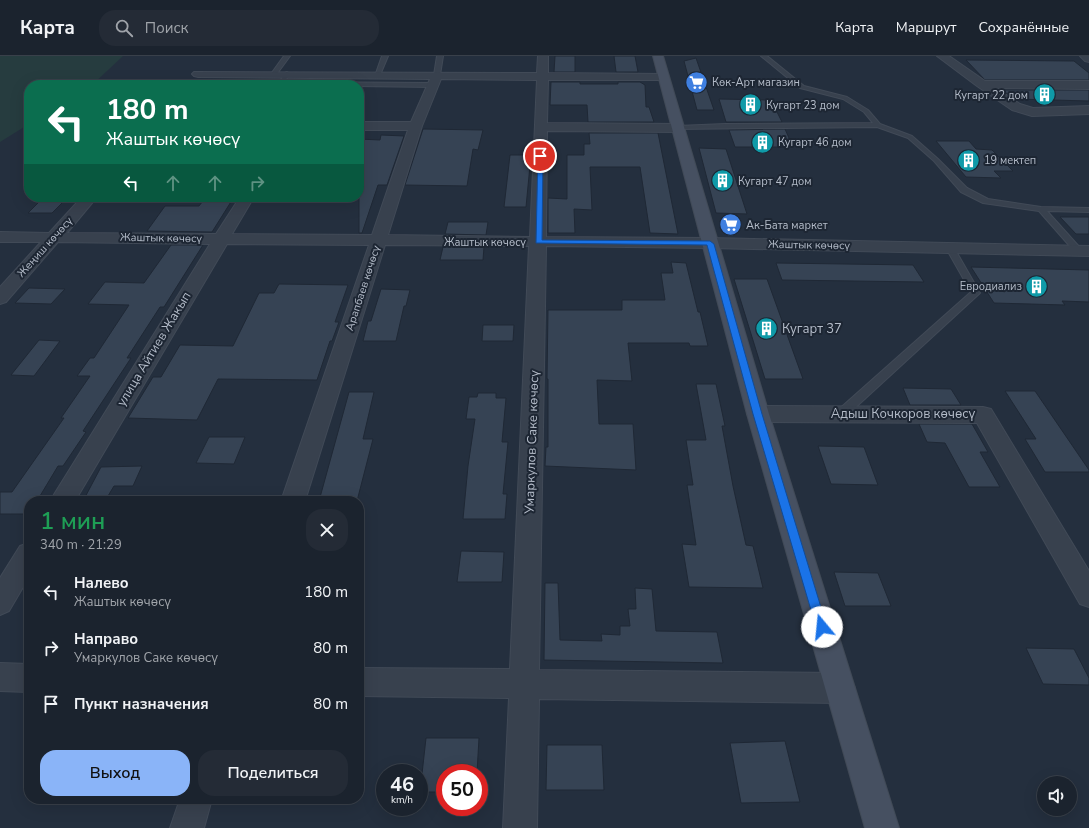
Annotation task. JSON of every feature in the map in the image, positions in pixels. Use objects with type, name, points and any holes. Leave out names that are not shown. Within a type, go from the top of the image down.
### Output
[{"type":"main road","points":[[658,56],[758,414],[882,828]]},
{"type":"street","points":[[942,56],[1016,108],[1032,112],[1089,110]]},
{"type":"street","points":[[1085,56],[1089,59]]},
{"type":"street","points":[[193,80],[208,62]]},
{"type":"street","points":[[198,74],[377,75],[411,80],[435,80],[542,66],[663,77]]},
{"type":"street","name":"Умаркулов Саке көчөсү","points":[[520,828],[542,66]]},
{"type":"street","name":"Арапбаев көчөсү","points":[[295,496],[416,126],[435,80]]},
{"type":"street","points":[[981,84],[1089,85]]},
{"type":"street","points":[[364,126],[416,126]]},
{"type":"street","points":[[540,127],[678,128]]},
{"type":"street","name":"Жеңиш көчөсү","points":[[0,298],[85,202]]},
{"type":"street","name":"улица Айтиев Жакып","points":[[65,496],[244,202]]},
{"type":"street","name":"Жаштык көчөсү","points":[[0,237],[710,244],[1084,251]]},
{"type":"street","name":"Адыш Кочкоров көчөсү","points":[[758,414],[983,415],[1089,595]]},
{"type":"street","points":[[0,602],[24,562]]},
{"type":"street","points":[[0,677],[24,678]]},
{"type":"street","points":[[364,682],[840,688]]},
{"type":"street","points":[[187,828],[194,804]]},
{"type":"lane","points":[[274,74],[287,56]]},
{"type":"lane","points":[[377,75],[385,56]]},
{"type":"lane","points":[[435,80],[440,56]]},
{"type":"lane","points":[[764,56],[802,88],[845,98],[866,111],[878,125]]},
{"type":"lane","points":[[283,80],[287,74]]},
{"type":"lane","points":[[364,81],[411,80]]},
{"type":"lane","points":[[678,128],[878,125],[910,137],[936,160],[964,190],[986,201],[1041,209],[1089,210]]},
{"type":"lane","points":[[1041,209],[1084,251]]},
{"type":"lane","points":[[841,414],[976,293],[950,248]]},
{"type":"green space","points":[[0,56],[123,56],[97,80],[24,80],[24,127],[0,142]]},
{"type":"building","points":[[555,56],[575,56],[575,72],[554,72]]},
{"type":"building","points":[[614,56],[635,56],[638,72],[616,72]]},
{"type":"building","points":[[696,58],[714,110],[697,110],[684,61]]},
{"type":"building","points":[[966,60],[1074,61],[1089,73],[1089,80],[985,80]]},
{"type":"building","points":[[551,82],[618,84],[618,82],[640,82],[645,85],[646,107],[649,107],[654,122],[588,122],[587,105],[550,105]]},
{"type":"building","name":"Кугарт 22 дом","points":[[1001,90],[1089,90],[1089,101],[1016,99]]},
{"type":"building","points":[[719,99],[771,100],[782,122],[726,122]]},
{"type":"building","points":[[423,129],[483,130],[478,150],[473,149],[467,186],[405,185]]},
{"type":"building","points":[[785,129],[793,147],[735,147],[729,130]]},
{"type":"building","points":[[589,133],[658,133],[678,234],[650,233],[640,167],[590,167],[592,210],[574,209],[575,233],[548,233],[548,198],[567,199],[567,155],[584,155],[584,144],[590,144]]},
{"type":"building","points":[[381,135],[404,136],[387,185],[378,185],[362,233],[359,233],[359,202],[364,202],[364,139],[380,140]]},
{"type":"building","name":"19 мектеп","points":[[936,141],[969,141],[976,149],[992,150],[1013,171],[994,171],[1001,178],[966,177]]},
{"type":"building","name":"Кугарт 47 дом","points":[[699,148],[726,149],[747,214],[716,213]]},
{"type":"building","points":[[510,155],[531,155],[526,207],[504,207]]},
{"type":"building","points":[[39,202],[63,202],[52,213],[28,213]]},
{"type":"building","points":[[202,202],[231,202],[212,232],[147,231],[165,206],[199,206]]},
{"type":"building","points":[[1060,217],[1089,217],[1089,234],[1076,234]]},
{"type":"building","points":[[448,222],[488,222],[486,235],[445,234]]},
{"type":"building","points":[[171,245],[203,245],[164,307],[160,307],[127,358],[131,358],[83,431],[86,432],[63,466],[58,466],[40,496],[24,496],[24,514],[0,514],[0,492],[12,492],[64,418],[61,418],[90,376],[77,376],[90,358],[94,358],[129,305],[88,304],[105,282],[144,283]]},
{"type":"building","points":[[443,247],[484,247],[483,260],[440,260]]},
{"type":"building","points":[[671,262],[686,263],[708,346],[690,346],[689,343],[628,343],[632,381],[597,380],[599,424],[633,424],[636,470],[545,466],[546,447],[548,447],[548,310],[622,310],[622,300],[665,300],[661,273],[673,273]]},
{"type":"building","points":[[776,263],[913,265],[924,282],[782,280]]},
{"type":"building","name":"Евродиализ","points":[[971,267],[1089,270],[1089,302],[1062,301],[1065,305],[994,303]]},
{"type":"building","name":"Кугарт 37","points":[[734,279],[767,279],[803,379],[765,379]]},
{"type":"building","points":[[279,284],[348,285],[335,322],[339,322],[332,341],[330,341],[317,380],[218,379],[197,420],[128,418],[153,377],[161,377],[180,345],[233,346],[259,293],[274,293]]},
{"type":"building","points":[[29,288],[65,289],[51,304],[15,303]]},
{"type":"building","points":[[381,289],[410,290],[406,306],[404,306],[396,341],[363,341],[368,321],[371,321]]},
{"type":"building","points":[[483,325],[514,325],[513,341],[482,341]]},
{"type":"building","points":[[39,340],[60,341],[34,376],[11,375]]},
{"type":"building","points":[[696,384],[716,384],[725,426],[722,426],[733,486],[746,545],[753,546],[763,588],[689,587],[682,544],[696,545],[687,485],[693,485],[686,440],[706,440]]},
{"type":"building","points":[[903,388],[951,389],[961,405],[910,405]]},
{"type":"building","points":[[1005,391],[1035,391],[1089,472],[1045,472],[1025,439],[1036,439]]},
{"type":"building","points":[[349,392],[374,392],[363,439],[373,439],[358,496],[320,496]]},
{"type":"building","points":[[478,393],[496,393],[496,398],[506,398],[502,442],[508,442],[503,494],[507,494],[505,519],[463,519],[468,466],[475,419],[466,419],[469,397],[477,397]]},
{"type":"building","points":[[919,424],[972,424],[988,452],[980,452],[1000,487],[969,487],[945,443],[927,442]]},
{"type":"building","points":[[209,437],[245,437],[234,464],[196,463]]},
{"type":"building","points":[[818,446],[864,447],[878,485],[831,484]]},
{"type":"building","points":[[142,466],[133,486],[114,486],[108,496],[86,496],[101,467]]},
{"type":"building","points":[[461,551],[504,552],[502,582],[457,582]]},
{"type":"building","points":[[834,572],[878,573],[891,606],[845,606]]},
{"type":"building","points":[[545,583],[558,583],[560,640],[602,641],[601,634],[620,635],[620,626],[630,626],[628,609],[636,609],[635,588],[652,589],[656,631],[717,632],[723,663],[544,660]]},
{"type":"building","points":[[1026,648],[1074,649],[1089,678],[1089,685],[1043,684]]},
{"type":"building","points":[[426,738],[479,738],[478,764],[436,764],[436,792],[428,792],[428,764],[423,764]]},
{"type":"building","points":[[785,741],[800,802],[741,803],[730,743]]},
{"type":"building","points":[[547,745],[602,745],[604,790],[546,790]]},
{"type":"place","name":"Көк-Арт магазин","points":[[697,82]]},
{"type":"place","name":"Кугарт 22 дом","points":[[1044,95]]},
{"type":"place","name":"Кугарт 23 дом","points":[[750,105]]},
{"type":"place","name":"Кугарт 46 дом","points":[[762,142]]},
{"type":"place","name":"19 мектеп","points":[[968,160]]},
{"type":"place","name":"Кугарт 47 дом","points":[[722,181]]},
{"type":"place","name":"Ак-Бата маркет","points":[[730,225]]},
{"type":"place","name":"Евродиализ","points":[[1037,286]]},
{"type":"place","name":"Кугарт 37","points":[[767,329]]},
{"type":"route","points":[[540,156],[538,242],[710,244],[758,414],[822,627]]}]
